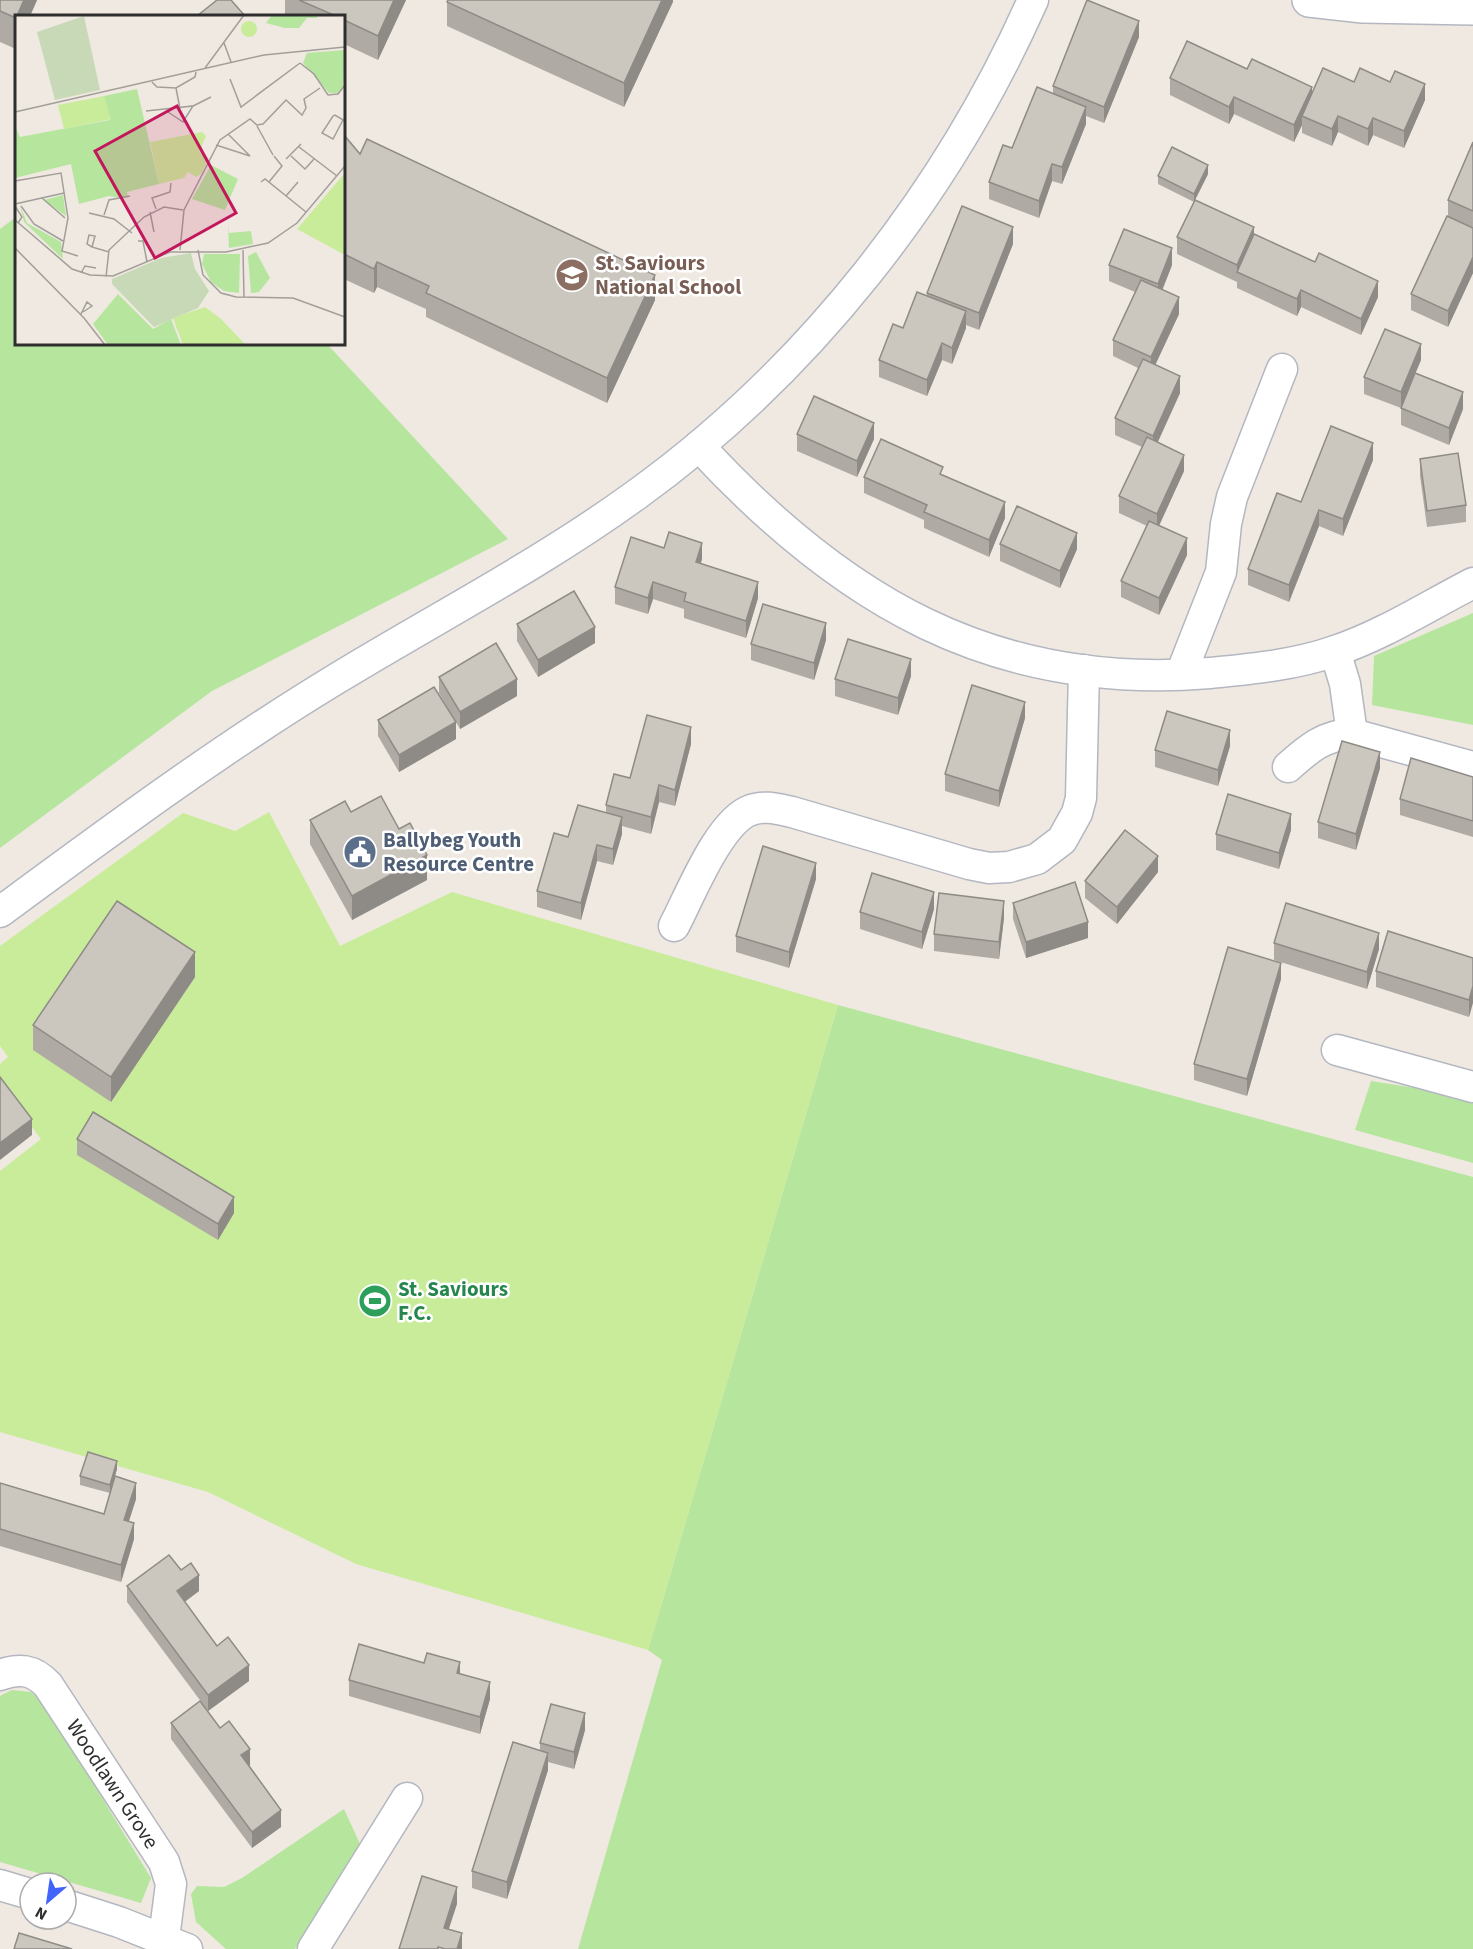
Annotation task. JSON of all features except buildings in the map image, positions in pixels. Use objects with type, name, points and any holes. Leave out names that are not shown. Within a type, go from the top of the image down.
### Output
[{"type":"street","points":[[0,912],[221,753],[336,679],[578,536],[634,497],[699,446],[810,339],[894,236],[969,125],[1033,0]]},
{"type":"street","points":[[1309,0],[1363,6],[1473,8]]},
{"type":"street","points":[[1181,675],[1221,572],[1226,524],[1232,497],[1282,369]]},
{"type":"street","points":[[699,446],[753,501],[810,552],[836,572],[900,612],[932,628],[982,646],[1084,670],[1181,675],[1256,669],[1335,651],[1473,583]]},
{"type":"street","points":[[1335,651],[1345,684],[1352,734]]},
{"type":"street","points":[[674,926],[721,839],[737,818],[752,809],[765,808],[792,812],[989,868],[1023,864],[1050,852],[1062,840],[1070,827],[1081,798],[1084,670]]},
{"type":"street","points":[[1288,767],[1321,741],[1334,735],[1352,734],[1473,767]]},
{"type":"street","points":[[1337,1050],[1473,1087]]},
{"type":"street","name":"Woodlawn Grove","points":[[0,1675],[23,1670],[36,1674],[48,1684],[164,1862],[171,1884],[176,1944],[78,1909]]},
{"type":"street","points":[[313,1949],[407,1798]]},
{"type":"street","points":[[0,1885],[18,1890]]},
{"type":"green space","points":[[15,218],[15,345],[328,345],[508,539],[212,691],[0,848],[0,229]]},
{"type":"green space","points":[[1473,613],[1473,725],[1372,705],[1374,656]]},
{"type":"green space","name":"St. Saviours F.C.","points":[[269,812],[340,946],[452,892],[838,1005],[648,1650],[356,1564],[208,1492],[0,1432],[0,1171],[41,1139],[0,1086],[0,1064],[8,1057],[0,1046],[0,946],[183,813],[235,831]]},
{"type":"green space","points":[[838,1005],[1473,1177],[1473,1949],[578,1949],[662,1660],[648,1650]]},
{"type":"green space","points":[[1371,1081],[1473,1097],[1473,1163],[1355,1130]]},
{"type":"green space","points":[[12,1690],[31,1692],[44,1703],[151,1878],[141,1903],[78,1885],[78,1871],[31,1871],[0,1862],[0,1696]]},
{"type":"green space","points":[[344,1809],[360,1844],[295,1949],[226,1949],[196,1922],[191,1894],[197,1886],[224,1887],[242,1878]]},
{"type":"place","name":"St. Saviours National School","points":[[572,275]]},
{"type":"place","name":"Ballybeg Youth Resource Centre","points":[[360,852]]},
{"type":"place","name":"St. Saviours F.C.","points":[[375,1301]]}]
